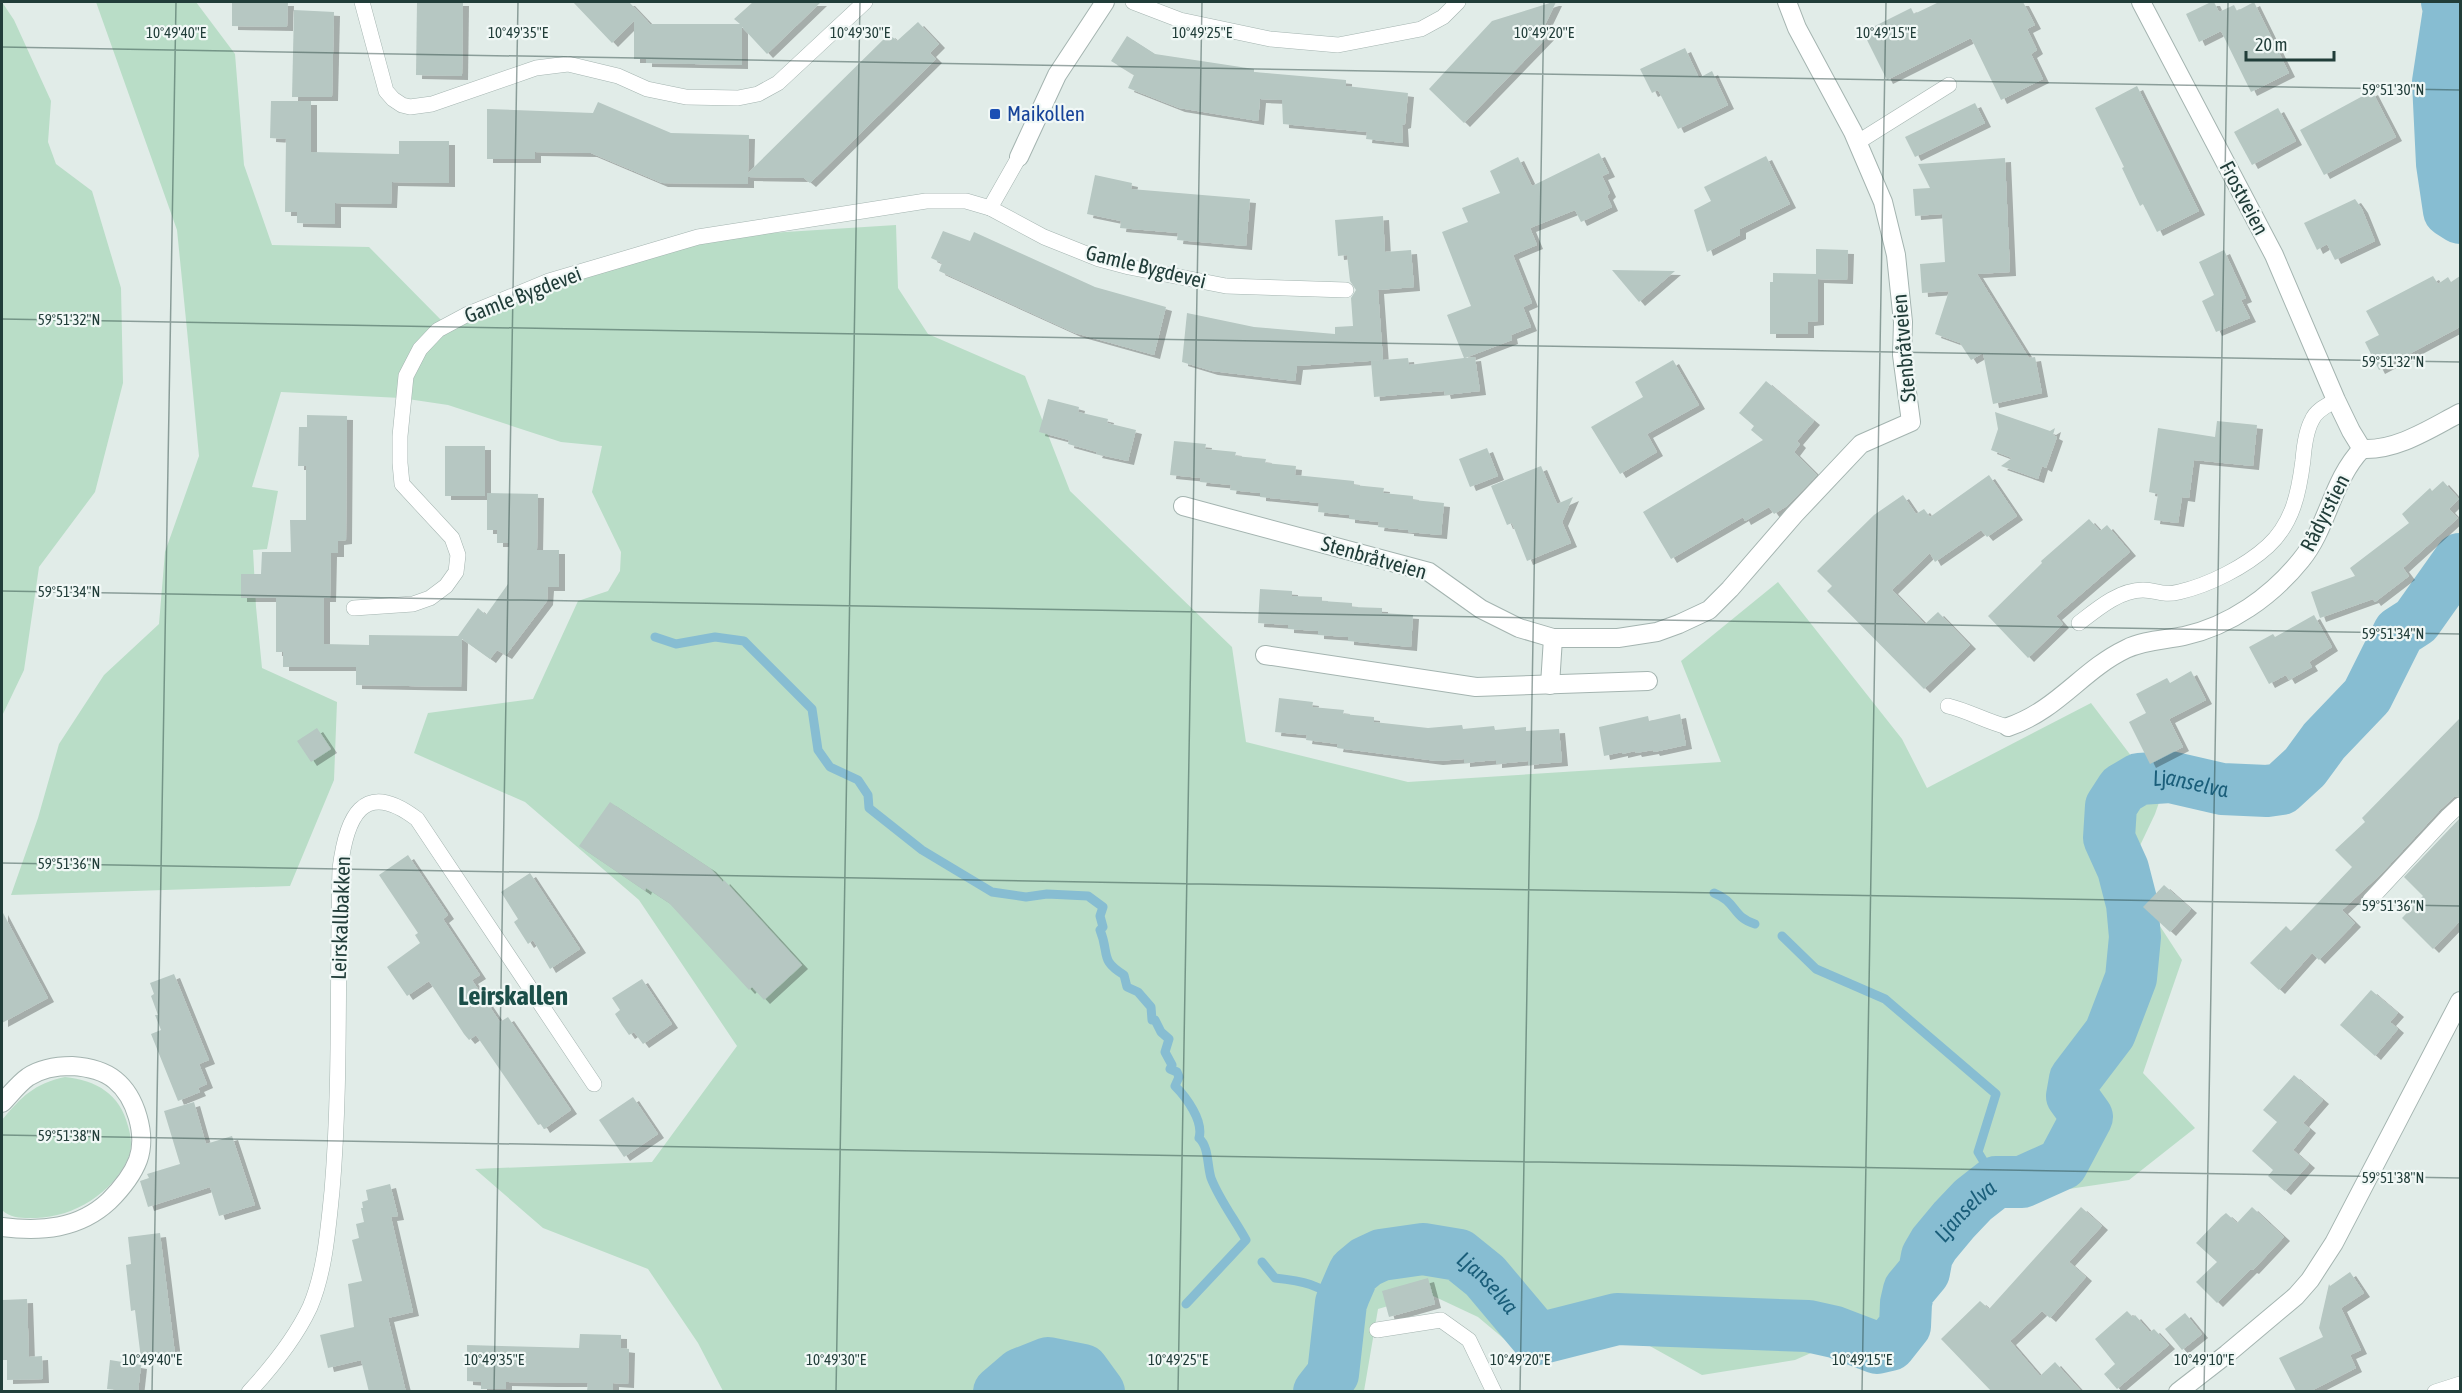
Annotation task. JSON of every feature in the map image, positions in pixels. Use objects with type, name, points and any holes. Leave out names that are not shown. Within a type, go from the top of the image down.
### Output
[{"type":"street","points":[[1019,157],[1058,75],[1105,2]]},
{"type":"street","name":"Stenbråtveien","points":[[1184,506],[1429,572],[1481,609],[1519,628],[1553,638],[1618,638],[1647,634],[1699,615],[1730,589],[1788,522],[1861,444],[1911,422],[1902,355],[1903,322],[1896,255],[1883,202],[1858,142],[1797,28],[1787,2]]},
{"type":"street","name":"Frostveien","points":[[2141,2],[2274,255],[2336,400],[2362,449]]},
{"type":"street","points":[[2362,449],[2380,448],[2413,437],[2460,413]]},
{"type":"street","name":"Rådyrstien","points":[[2008,727],[2040,713],[2125,649],[2143,643],[2201,632],[2255,604],[2289,573],[2312,544],[2343,474],[2362,449]]},
{"type":"street","points":[[1550,685],[1553,638]]},
{"type":"street","points":[[1265,655],[1476,687],[1648,681]]},
{"type":"street","points":[[2178,1392],[2271,1317],[2310,1280],[2334,1243],[2460,1001]]},
{"type":"street","points":[[2,1103],[28,1077],[46,1069],[65,1066],[92,1069],[116,1081],[127,1095],[139,1125],[141,1148],[128,1180],[100,1209],[82,1220],[58,1228],[37,1230],[2,1227]]},
{"type":"lane","points":[[362,2],[386,91],[393,99],[410,107],[432,104],[536,68],[568,64],[618,76],[647,89],[686,97],[738,98],[758,94],[778,83],[865,2]]},
{"type":"lane","points":[[1133,2],[1180,20],[1270,39],[1338,45],[1421,29],[1443,17],[1458,2]]},
{"type":"lane","points":[[1858,142],[1950,85]]},
{"type":"lane","points":[[990,208],[1019,157]]},
{"type":"lane","name":"Gamle Bygdevei","points":[[354,608],[413,604],[430,598],[446,586],[456,572],[458,555],[452,538],[402,484],[400,435],[406,376],[420,349],[438,330],[466,315],[549,281],[698,237],[926,201],[966,201],[990,208],[1044,237],[1099,259],[1129,267],[1226,286],[1346,290]]},
{"type":"lane","points":[[2079,623],[2102,605],[2127,594],[2144,590],[2161,595],[2202,585],[2248,561],[2268,546],[2284,528],[2295,505],[2304,446],[2312,419],[2321,409],[2336,400]]},
{"type":"lane","points":[[1948,706],[1969,711],[1993,723],[2008,727]]},
{"type":"lane","name":"Leirskallbakken","points":[[249,1392],[284,1352],[298,1331],[311,1305],[323,1259],[334,1166],[338,1098],[340,869],[346,834],[351,820],[361,808],[371,803],[386,801],[403,808],[417,819],[594,1084]]},
{"type":"lane","points":[[2370,900],[2446,817],[2460,805]]},
{"type":"lane","points":[[1377,1330],[1442,1320],[1469,1340],[1494,1392]]},
{"type":"lane","points":[[2435,1392],[2460,1384]]},
{"type":"green space","points":[[2,2],[14,20],[51,101],[48,142],[56,164],[92,191],[121,288],[123,383],[95,492],[39,567],[24,670],[2,716]]},
{"type":"green space","points":[[96,2],[196,2],[235,54],[244,165],[272,245],[369,247],[445,324],[689,238],[896,225],[898,288],[928,334],[1025,376],[1070,491],[1232,647],[1246,742],[1408,782],[1721,762],[1681,661],[1778,582],[1902,739],[1927,788],[2091,703],[2135,761],[2163,791],[2135,856],[2143,900],[2182,960],[2143,1073],[2195,1128],[2129,1180],[1988,1201],[1877,1324],[1795,1360],[1702,1375],[1630,1335],[1522,1354],[1478,1317],[1429,1294],[1378,1309],[1364,1391],[1079,1392],[1060,1384],[1050,1392],[723,1391],[698,1343],[648,1269],[543,1228],[475,1169],[652,1162],[737,1046],[639,900],[525,802],[414,753],[428,713],[533,699],[578,601],[608,591],[620,571],[621,552],[592,492],[602,446],[561,442],[448,405],[401,398],[281,392],[252,487],[278,491],[267,549],[253,550],[262,668],[337,702],[334,780],[290,886],[11,895],[38,818],[59,744],[104,675],[159,624],[165,552],[199,456],[177,230]]},
{"type":"green space","points":[[65,1077],[87,1081],[113,1097],[128,1126],[131,1142],[130,1154],[113,1182],[91,1201],[78,1208],[50,1217],[27,1218],[9,1215],[2,1210],[2,1120],[29,1092],[45,1083]]},
{"type":"building","points":[[232,2],[288,2],[287,27],[232,26]]},
{"type":"building","points":[[417,2],[463,2],[462,76],[416,75]]},
{"type":"building","points":[[573,2],[629,2],[650,24],[740,24],[734,19],[753,2],[821,2],[767,54],[742,27],[742,65],[646,63],[646,59],[634,59],[634,21],[612,43]]},
{"type":"building","points":[[1556,2],[1544,27],[1553,31],[1464,123],[1429,89],[1492,21]]},
{"type":"building","points":[[1939,2],[2023,2],[2035,25],[2027,29],[2037,50],[2031,54],[2043,79],[2001,100],[1971,38],[1887,80],[1863,32],[1911,8],[1914,14]]},
{"type":"building","points":[[2214,2],[2219,12],[2234,5],[2237,11],[2254,2],[2289,73],[2251,92],[2221,31],[2199,42],[2186,14]]},
{"type":"building","points":[[294,10],[334,12],[332,97],[292,97]]},
{"type":"building","points":[[918,22],[939,44],[930,53],[936,59],[810,183],[804,178],[748,177],[748,184],[662,183],[591,153],[535,152],[535,159],[487,159],[487,109],[593,113],[598,102],[671,133],[749,135],[748,173],[889,34],[897,41]]},
{"type":"building","points":[[1127,36],[1155,54],[1254,69],[1254,72],[1346,80],[1346,86],[1408,93],[1405,124],[1402,125],[1403,143],[1366,139],[1367,132],[1283,124],[1282,100],[1260,99],[1258,121],[1179,108],[1128,88],[1134,75],[1111,61]]},
{"type":"building","points":[[1685,48],[1699,78],[1712,71],[1728,105],[1678,129],[1658,90],[1652,93],[1640,69]]},
{"type":"building","points":[[2137,86],[2199,211],[2157,232],[2143,204],[2140,206],[2095,108]]},
{"type":"building","points":[[2372,91],[2396,137],[2324,175],[2300,130]]},
{"type":"building","points":[[271,101],[311,101],[311,152],[399,154],[399,141],[449,141],[449,183],[392,182],[391,204],[335,203],[335,224],[297,223],[297,212],[285,212],[286,139],[270,138]]},
{"type":"building","points":[[1975,103],[1985,123],[1915,157],[1905,137]]},
{"type":"building","points":[[2278,108],[2296,141],[2252,165],[2234,132]]},
{"type":"building","points":[[1599,153],[1609,173],[1602,176],[1610,193],[1607,196],[1612,207],[1581,222],[1575,210],[1530,228],[1537,245],[1513,255],[1532,303],[1523,307],[1531,327],[1511,335],[1512,340],[1465,358],[1475,357],[1480,391],[1445,395],[1444,391],[1374,397],[1371,361],[1408,358],[1409,365],[1464,358],[1447,315],[1471,306],[1442,232],[1468,222],[1462,208],[1500,193],[1490,171],[1518,157],[1532,186]]},
{"type":"building","points":[[1766,156],[1790,204],[1740,229],[1740,235],[1707,252],[1694,210],[1711,201],[1704,187]]},
{"type":"building","points":[[2005,158],[2010,272],[1977,274],[2029,358],[2035,357],[2042,393],[1993,404],[1983,353],[1971,360],[1960,343],[1935,334],[1949,291],[1922,293],[1920,264],[1945,262],[1942,214],[1915,216],[1913,189],[1930,188],[1918,164]]},
{"type":"building","points":[[1095,175],[1132,183],[1131,189],[1250,199],[1246,246],[1177,240],[1178,233],[1120,228],[1121,221],[1087,214]]},
{"type":"building","points":[[2355,199],[2362,209],[2375,241],[2335,260],[2327,244],[2317,250],[2304,223]]},
{"type":"building","points":[[1383,216],[1385,252],[1411,250],[1414,287],[1378,290],[1383,360],[1297,366],[1295,381],[1212,371],[1182,362],[1187,313],[1254,327],[1335,334],[1335,327],[1353,326],[1351,298],[1356,290],[1350,281],[1347,255],[1338,256],[1335,220]]},
{"type":"building","points":[[943,231],[970,241],[974,232],[1095,287],[1166,307],[1154,355],[1075,333],[939,271],[942,263],[931,258]]},
{"type":"building","points":[[1816,249],[1848,250],[1847,280],[1818,279],[1818,321],[1808,322],[1808,334],[1770,334],[1770,282],[1773,282],[1773,273],[1816,274]]},
{"type":"building","points":[[2224,250],[2246,298],[2241,300],[2250,318],[2216,332],[2202,301],[2214,295],[2199,262]]},
{"type":"building","points":[[1612,270],[1675,271],[1639,302]]},
{"type":"building","points":[[2433,276],[2438,284],[2448,277],[2451,282],[2460,276],[2460,327],[2379,370],[2365,342],[2379,335],[2366,311]]},
{"type":"building","points":[[1673,360],[1699,405],[1647,434],[1657,452],[1620,474],[1591,427],[1643,397],[1635,382]]},
{"type":"building","points":[[1766,381],[1814,421],[1797,441],[1800,444],[1794,452],[1817,475],[1787,506],[1774,514],[1769,507],[1745,521],[1743,517],[1671,559],[1643,512],[1763,440],[1751,430],[1754,426],[1739,413]]},
{"type":"building","points":[[1048,399],[1079,407],[1078,412],[1108,419],[1107,423],[1136,430],[1128,461],[1096,454],[1097,452],[1068,444],[1069,440],[1039,432]]},
{"type":"building","points":[[1995,412],[2050,431],[2055,428],[2053,435],[2057,437],[2046,468],[2042,466],[2038,479],[2001,466],[2012,458],[1991,450],[1998,429]]},
{"type":"building","points":[[307,415],[347,416],[346,540],[338,541],[338,553],[331,553],[330,598],[324,598],[324,644],[369,645],[369,635],[458,636],[478,608],[486,615],[508,584],[509,543],[497,543],[497,530],[487,530],[487,493],[538,494],[537,550],[559,550],[559,587],[548,587],[547,601],[506,655],[497,650],[490,659],[462,639],[461,687],[356,685],[356,667],[283,667],[283,652],[276,652],[276,598],[241,598],[241,574],[261,574],[262,552],[291,552],[290,520],[306,520],[306,466],[298,466],[299,427],[307,427]]},
{"type":"building","points":[[2217,421],[2257,425],[2253,466],[2194,460],[2189,498],[2182,497],[2178,523],[2154,520],[2158,494],[2149,492],[2158,428],[2215,437]]},
{"type":"building","points":[[1174,441],[1206,444],[1205,449],[1236,452],[1235,456],[1266,459],[1265,463],[1296,466],[1295,475],[1354,481],[1354,485],[1384,488],[1383,493],[1413,496],[1413,500],[1444,503],[1441,535],[1378,527],[1379,522],[1349,519],[1349,515],[1318,512],[1319,503],[1260,497],[1260,493],[1230,490],[1231,485],[1200,482],[1201,478],[1170,475]]},
{"type":"building","points":[[445,446],[485,446],[485,496],[445,496]]},
{"type":"building","points":[[1487,448],[1498,476],[1470,487],[1459,459]]},
{"type":"building","points":[[1541,466],[1557,504],[1573,497],[1562,522],[1571,543],[1527,561],[1512,523],[1507,525],[1491,486]]},
{"type":"building","points":[[1989,475],[2017,516],[1987,537],[1981,530],[1935,562],[1930,553],[1892,590],[1925,624],[1938,612],[1970,645],[1924,689],[1827,591],[1832,586],[1817,571],[1874,515],[1903,495],[1916,514],[1924,509],[1930,517]]},
{"type":"building","points":[[2443,481],[2459,499],[2449,509],[2458,518],[2403,568],[2409,576],[2375,602],[2373,599],[2320,618],[2311,592],[2355,576],[2350,568],[2409,523],[2402,514],[2430,488],[2432,491]]},
{"type":"building","points":[[2089,519],[2100,531],[2107,525],[2130,552],[2056,616],[2063,624],[2028,658],[1988,616],[2042,563],[2041,561]]},
{"type":"building","points":[[1260,589],[1292,591],[1292,596],[1322,597],[1322,601],[1352,603],[1352,607],[1382,608],[1382,613],[1413,615],[1411,647],[1348,641],[1348,637],[1318,635],[1318,631],[1288,629],[1288,625],[1258,623]]},
{"type":"building","points":[[2314,615],[2332,647],[2309,662],[2312,667],[2289,680],[2286,675],[2269,684],[2249,647],[2273,634],[2275,637]]},
{"type":"building","points":[[2191,671],[2206,700],[2169,719],[2183,747],[2150,764],[2129,722],[2146,713],[2136,694],[2167,678],[2170,683]]},
{"type":"building","points":[[1279,698],[1313,702],[1312,707],[1344,710],[1343,714],[1374,717],[1374,722],[1428,728],[1462,725],[1463,729],[1494,726],[1495,730],[1526,727],[1526,731],[1559,729],[1562,762],[1528,765],[1528,761],[1496,764],[1496,760],[1464,763],[1464,759],[1437,761],[1337,748],[1338,744],[1306,740],[1307,735],[1275,732]]},
{"type":"building","points":[[1680,714],[1686,745],[1654,752],[1653,750],[1636,753],[1635,751],[1622,754],[1622,752],[1604,756],[1599,727],[1648,716],[1649,721]]},
{"type":"building","points":[[2460,718],[2460,796],[2454,797],[2440,810],[2380,875],[2342,910],[2355,923],[2319,960],[2312,953],[2279,990],[2250,963],[2286,926],[2291,931],[2352,867],[2335,850],[2365,822],[2362,818]]},
{"type":"building","points":[[317,728],[331,749],[311,762],[297,741]]},
{"type":"building","points":[[610,802],[710,868],[723,882],[724,880],[802,965],[764,1000],[752,987],[749,990],[669,903],[646,888],[645,891],[579,846]]},
{"type":"building","points":[[2460,818],[2460,921],[2433,949],[2402,918],[2423,896],[2404,877]]},
{"type":"building","points":[[408,855],[448,915],[443,919],[480,975],[472,980],[500,1022],[508,1017],[571,1110],[544,1129],[541,1124],[538,1125],[476,1035],[469,1040],[464,1034],[429,981],[407,996],[387,967],[420,943],[415,935],[418,933],[379,875]]},
{"type":"building","points":[[530,873],[580,949],[550,969],[533,940],[528,944],[514,922],[518,919],[501,892]]},
{"type":"building","points":[[2164,885],[2191,909],[2170,932],[2143,907]]},
{"type":"building","points":[[2,911],[48,998],[2,1023]]},
{"type":"building","points":[[174,974],[209,1060],[199,1064],[207,1084],[198,1088],[200,1092],[178,1101],[151,1034],[161,1030],[155,1015],[158,1015],[151,996],[154,994],[150,983]]},
{"type":"building","points":[[642,979],[672,1024],[643,1044],[634,1032],[629,1035],[622,1025],[615,1014],[620,1010],[612,998]]},
{"type":"building","points":[[2371,990],[2398,1013],[2390,1022],[2398,1029],[2375,1056],[2340,1025]]},
{"type":"building","points":[[2294,1075],[2323,1100],[2303,1123],[2310,1129],[2293,1150],[2309,1164],[2285,1191],[2268,1176],[2273,1170],[2252,1151],[2277,1122],[2263,1110]]},
{"type":"building","points":[[633,1097],[658,1134],[624,1157],[599,1120]]},
{"type":"building","points":[[194,1102],[206,1144],[232,1136],[255,1205],[219,1216],[210,1187],[148,1207],[140,1181],[149,1178],[147,1174],[180,1164],[164,1111]]},
{"type":"building","points":[[390,1184],[398,1216],[391,1217],[413,1312],[388,1318],[406,1392],[369,1392],[361,1360],[328,1368],[320,1335],[354,1327],[348,1284],[362,1281],[352,1240],[359,1238],[356,1224],[364,1222],[361,1208],[363,1208],[362,1202],[368,1200],[366,1190]]},
{"type":"building","points":[[2081,1207],[2102,1226],[2069,1262],[2086,1277],[2050,1318],[2042,1311],[2010,1341],[2040,1376],[2055,1362],[2082,1392],[1992,1392],[1941,1339],[1980,1301],[1989,1309]]},
{"type":"building","points":[[2252,1207],[2284,1237],[2217,1303],[2196,1282],[2217,1262],[2196,1243],[2226,1213],[2237,1223]]},
{"type":"building","points":[[160,1233],[175,1354],[141,1359],[135,1310],[131,1311],[126,1265],[131,1264],[128,1237]]},
{"type":"building","points":[[2350,1272],[2364,1293],[2341,1308],[2361,1350],[2350,1355],[2356,1368],[2309,1392],[2296,1391],[2279,1358],[2323,1337],[2319,1328],[2329,1284],[2330,1286]]},
{"type":"building","points":[[1428,1278],[1435,1304],[1389,1317],[1382,1291]]},
{"type":"building","points":[[27,1299],[29,1357],[42,1356],[43,1379],[7,1380],[7,1360],[2,1360],[2,1300]]},
{"type":"building","points":[[2127,1311],[2133,1317],[2135,1315],[2150,1332],[2154,1329],[2169,1345],[2117,1389],[2104,1374],[2115,1364],[2095,1339]]},
{"type":"building","points":[[2185,1313],[2202,1334],[2182,1350],[2165,1329]]},
{"type":"building","points":[[580,1334],[621,1335],[621,1348],[629,1349],[628,1384],[613,1383],[613,1391],[587,1391],[588,1383],[506,1382],[506,1389],[481,1389],[481,1382],[467,1381],[467,1345],[579,1348]]},
{"type":"building","points":[[110,1360],[141,1365],[138,1392],[107,1389]]},
{"type":"waterway","name":"Ljanselva","points":[[2447,2],[2449,10],[2438,82],[2442,164],[2449,211],[2460,218]]},
{"type":"waterway","name":"Ljanselva","points":[[1319,1392],[1333,1374],[1341,1303],[1354,1272],[1366,1262],[1381,1255],[1423,1249],[1459,1255],[1485,1276],[1538,1339],[1617,1319],[1808,1326],[1835,1332],[1877,1348],[1890,1345],[1905,1326],[1909,1290],[1924,1272],[1927,1256],[1934,1244],[1954,1220],[1973,1200],[1996,1182],[2022,1182],[2062,1164],[2087,1117],[2072,1096],[2075,1079],[2110,1033],[2131,978],[2135,937],[2132,904],[2123,869],[2109,838],[2111,806],[2122,789],[2139,779],[2170,777],[2222,789],[2267,791],[2281,789],[2305,767],[2324,741],[2367,696],[2399,632],[2416,621],[2460,559]]},
{"type":"waterway","points":[[655,637],[676,644],[715,637],[744,641],[812,709],[818,750],[830,767],[858,780],[868,795],[869,808],[922,850],[992,892],[1026,897],[1047,894],[1088,896],[1103,907],[1100,916],[1103,927],[1100,930],[1106,956],[1111,965],[1124,975],[1127,987],[1138,992],[1151,1007],[1152,1020],[1155,1020],[1161,1032],[1169,1039],[1165,1052],[1172,1065],[1170,1069],[1177,1072],[1179,1077],[1175,1086],[1197,1117],[1199,1138],[1206,1151],[1214,1186],[1246,1240],[1186,1304]]},
{"type":"waterway","points":[[1714,893],[1727,901],[1742,917],[1755,924]]},
{"type":"waterway","points":[[1782,936],[1816,969],[1885,999],[1996,1094],[1978,1152],[1996,1182]]},
{"type":"waterway","points":[[1262,1262],[1275,1278],[1310,1284],[1341,1303]]},
{"type":"waterway","name":"Ljanselva","points":[[999,1392],[1020,1374],[1048,1363],[1083,1370],[1099,1392]]},
{"type":"place","name":"Maikollen","points":[[995,114]]},
{"type":"district","name":"Leirskallen","points":[[513,996]]}]
